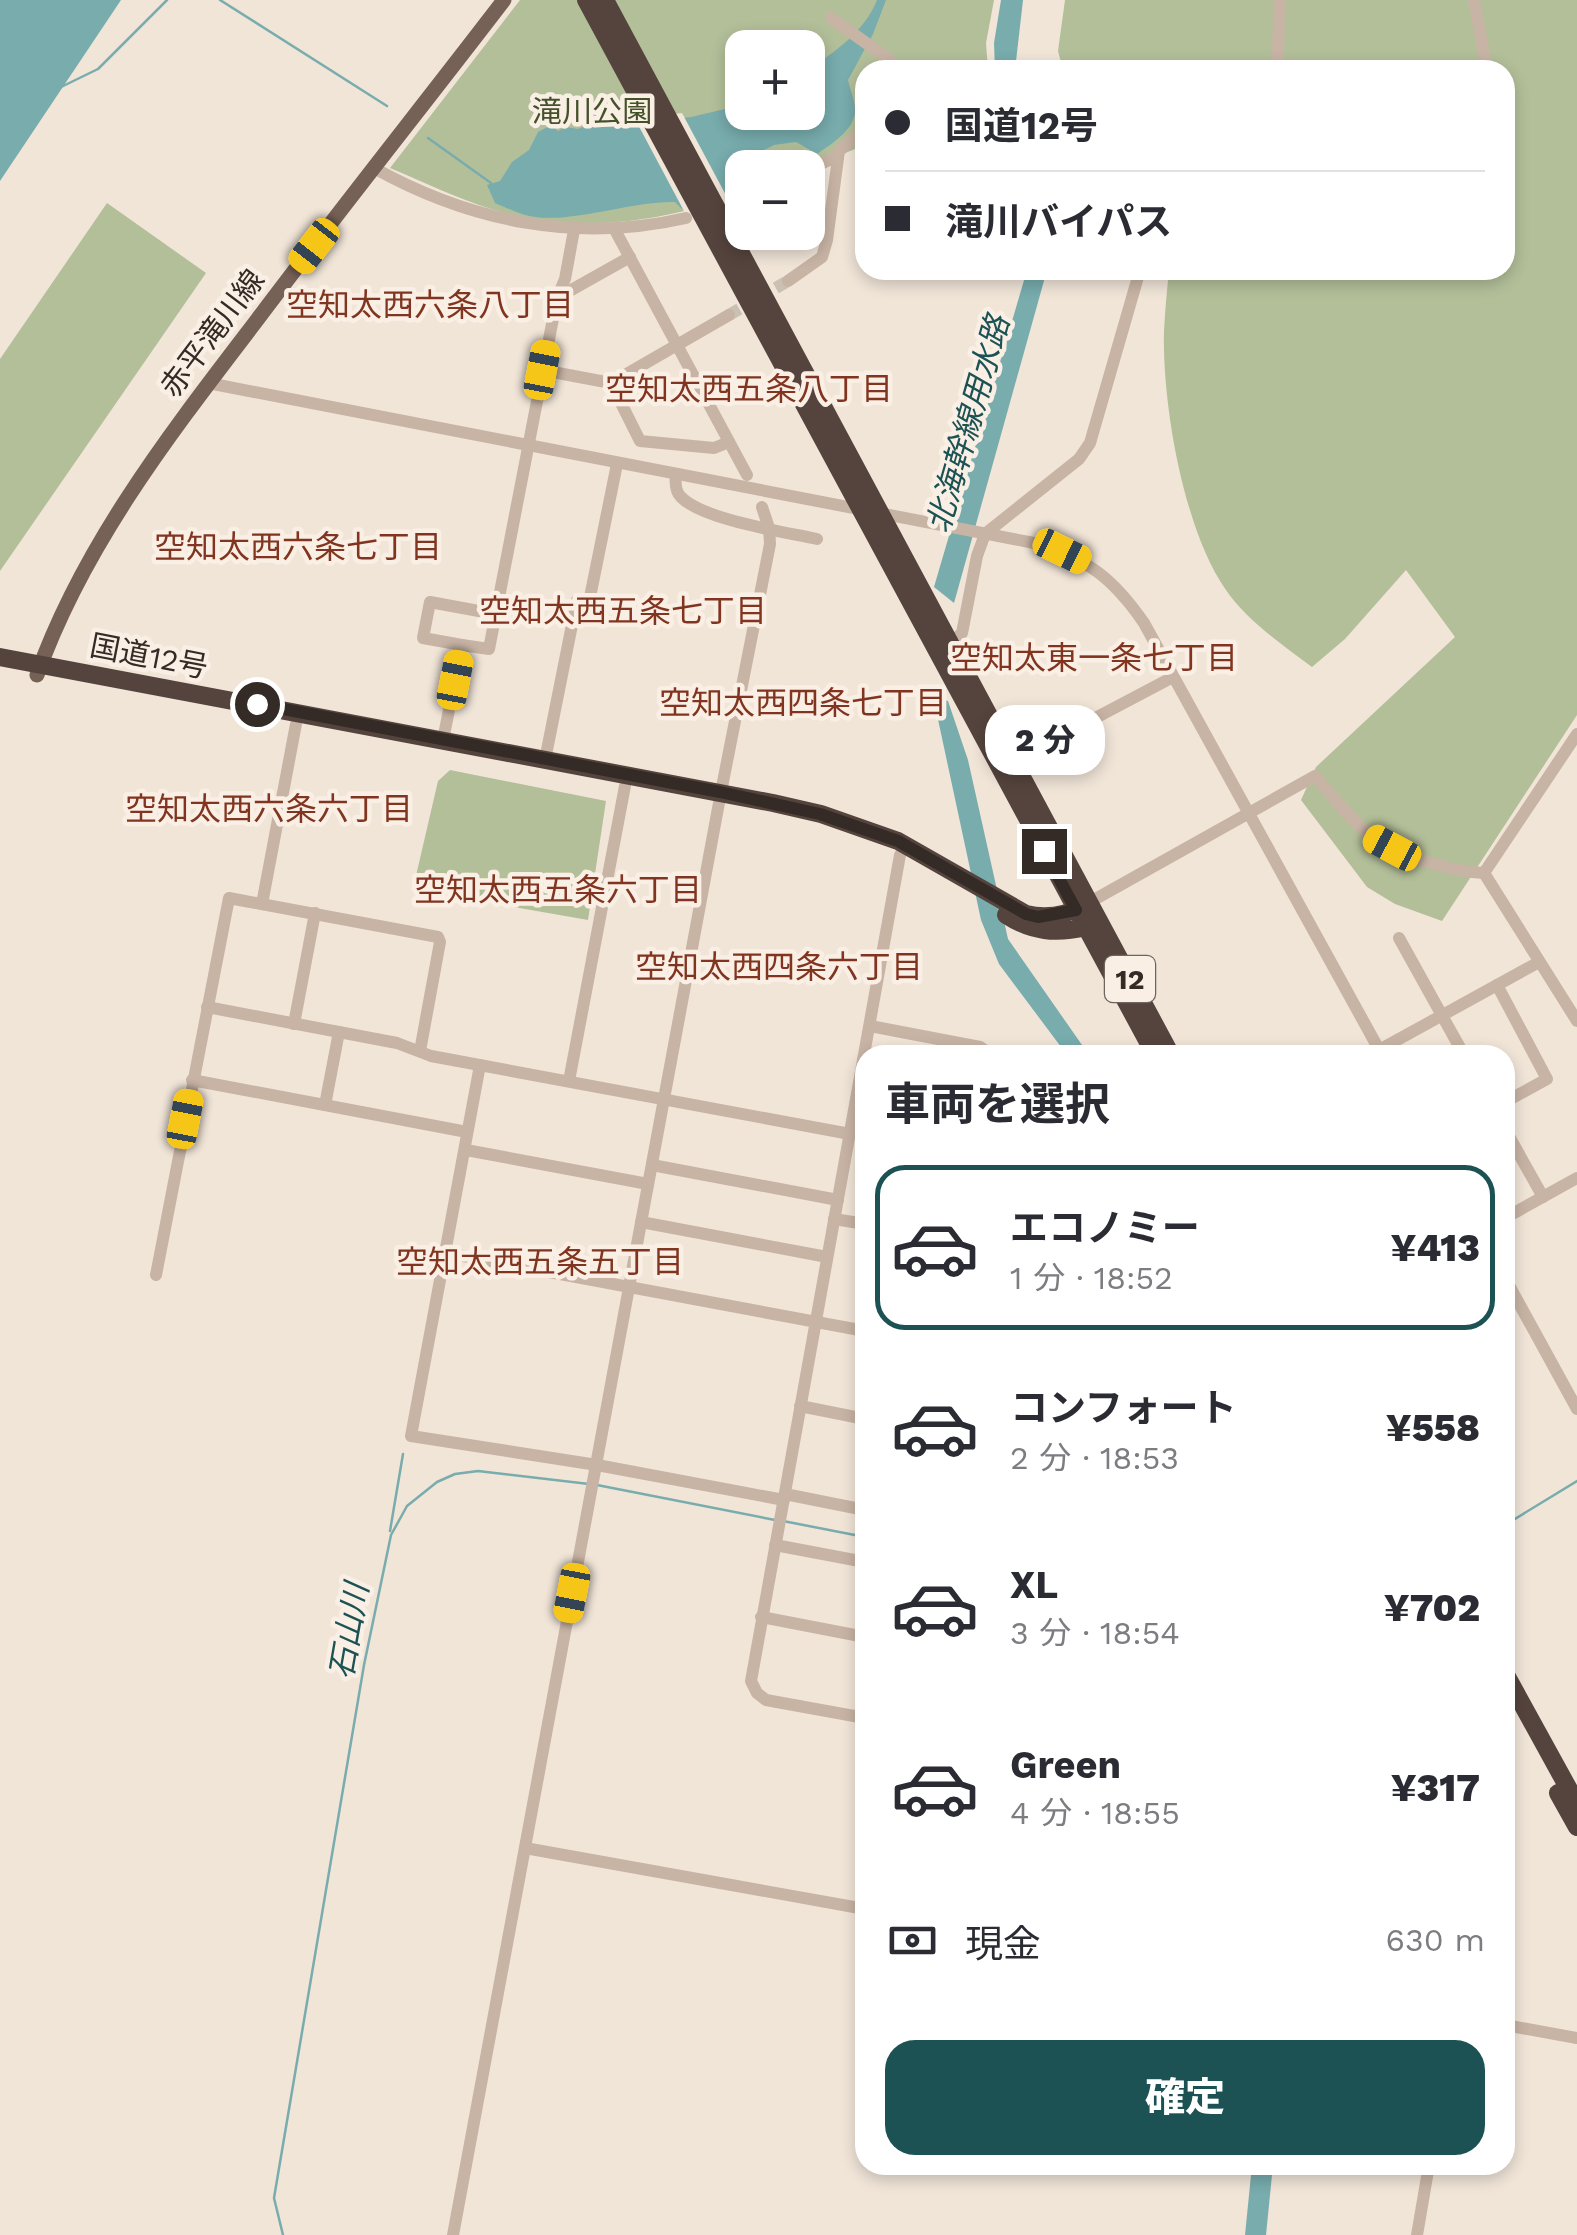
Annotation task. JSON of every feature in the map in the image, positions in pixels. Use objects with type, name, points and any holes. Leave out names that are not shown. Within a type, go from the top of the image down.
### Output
[{"type":"highway","name":"12","points":[[586,0],[714,207]]},
{"type":"highway","name":"12","points":[[605,0],[870,512],[1083,906],[1165,1045]]},
{"type":"highway","name":"12","points":[[870,512],[950,644],[1006,764]]},
{"type":"highway","name":"国道12号","points":[[0,657],[12,666],[443,740],[840,820],[898,841],[1014,913],[1025,927],[1042,931],[1086,927]]},
{"type":"highway","name":"国道12号","points":[[39,669],[296,724],[625,786],[719,797],[819,824],[964,882]]},
{"type":"highway","name":"12","points":[[1083,906],[1086,927],[1150,1045]]},
{"type":"highway","name":"国道12号","points":[[1014,913],[1038,917],[1083,906]]},
{"type":"highway","points":[[1515,1691],[1577,1804]]},
{"type":"highway","points":[[1515,1715],[1577,1827]]},
{"type":"main road","name":"赤平滝川線","points":[[39,669],[56,623],[134,488],[208,383],[504,0]]},
{"type":"street","points":[[1277,60],[1280,0]]},
{"type":"street","points":[[1474,0],[1485,60]]},
{"type":"street","points":[[831,18],[890,60]]},
{"type":"street","points":[[788,281],[822,257],[837,156],[855,136]]},
{"type":"street","points":[[825,162],[837,156]]},
{"type":"street","points":[[374,168],[473,212],[517,223],[574,230],[616,230],[714,207]]},
{"type":"street","points":[[496,614],[430,602],[423,638],[489,649],[496,614],[527,446],[542,370],[574,230]]},
{"type":"street","points":[[616,230],[747,475]]},
{"type":"street","points":[[557,298],[630,257]]},
{"type":"street","points":[[950,644],[962,633],[981,533],[1069,468],[1090,443],[1137,280]]},
{"type":"street","points":[[542,370],[611,383],[730,314]]},
{"type":"street","points":[[208,383],[981,533],[1062,551],[1102,573],[1134,610],[1174,677],[1376,1045]]},
{"type":"street","points":[[611,383],[640,440],[714,448],[729,442]]},
{"type":"street","points":[[545,760],[577,600],[589,602],[617,464]]},
{"type":"street","points":[[676,475],[680,497],[691,504],[725,518],[817,540]]},
{"type":"street","points":[[452,2235],[719,797],[770,544],[770,528],[762,507]]},
{"type":"street","points":[[443,740],[462,645]]},
{"type":"street","points":[[1006,764],[1174,677]]},
{"type":"street","points":[[262,904],[296,724]]},
{"type":"street","points":[[1484,874],[1577,734]]},
{"type":"street","points":[[1083,906],[1315,776],[1371,837],[1462,872],[1484,874]]},
{"type":"street","points":[[570,1081],[625,786]]},
{"type":"street","points":[[867,1045],[900,855]]},
{"type":"street","points":[[1484,874],[1577,1022]]},
{"type":"street","points":[[156,1275],[229,898],[438,937],[420,1051]]},
{"type":"street","points":[[294,1024],[315,913]]},
{"type":"street","points":[[1399,938],[1458,1045]]},
{"type":"street","points":[[1392,1045],[1539,962]]},
{"type":"street","points":[[1496,985],[1547,1078],[1515,1096]]},
{"type":"street","points":[[207,1007],[664,1100],[855,1127]]},
{"type":"street","points":[[870,1026],[970,1045]]},
{"type":"street","points":[[325,1105],[339,1032]]},
{"type":"street","points":[[480,1065],[411,1436],[783,1502],[855,1509]]},
{"type":"street","points":[[192,1080],[467,1132]]},
{"type":"street","points":[[855,1131],[834,1219],[751,1681],[766,1700],[855,1716]]},
{"type":"street","points":[[1515,1147],[1543,1197]]},
{"type":"street","points":[[466,1150],[648,1184]]},
{"type":"street","points":[[652,1164],[838,1200]]},
{"type":"street","points":[[1515,1212],[1577,1178]]},
{"type":"street","points":[[834,1219],[855,1222]]},
{"type":"street","points":[[641,1222],[827,1257]]},
{"type":"street","points":[[447,1253],[855,1329]]},
{"type":"street","points":[[1515,1296],[1577,1409]]},
{"type":"street","points":[[800,1406],[855,1417]]},
{"type":"street","points":[[775,1545],[855,1560]]},
{"type":"street","points":[[761,1617],[855,1635]]},
{"type":"street","points":[[525,1848],[855,1907]]},
{"type":"street","points":[[1515,2027],[1577,2038]]},
{"type":"street","points":[[1417,2235],[1428,2175]]},
{"type":"green space","name":"滝川公園","points":[[520,0],[994,0],[986,43],[987,60],[855,60],[855,149],[825,161],[825,150],[725,150],[725,199],[649,218],[554,222],[491,209],[390,168]]},
{"type":"green space","points":[[1065,0],[1577,0],[1577,715],[1442,921],[1395,904],[1367,887],[1301,800],[1316,767],[1455,637],[1406,570],[1345,639],[1312,667],[1244,612],[1211,565],[1187,501],[1167,394],[1165,316],[1168,280],[1515,280],[1515,60],[1060,60],[1058,51]]},
{"type":"green space","points":[[107,203],[206,273],[0,571],[0,359]]},
{"type":"green space","points":[[450,770],[606,801],[588,920],[469,899],[470,892],[415,880],[438,781]]},
{"type":"water","points":[[0,0],[121,0],[0,181]]},
{"type":"water","points":[[877,0],[886,0],[848,80],[855,105],[854,119],[841,136],[822,150],[810,150],[796,142],[764,150],[725,150],[725,195],[682,209],[675,202],[657,203],[542,218],[495,203],[487,185],[500,181],[512,162],[529,150],[538,132],[551,125],[558,131],[566,127],[578,129],[593,122],[636,124],[725,109],[725,130],[825,130],[825,58],[857,31]]},
{"type":"water","points":[[1001,0],[1023,0],[1016,60],[995,60]]},
{"type":"water","points":[[1024,280],[1044,280],[954,603],[934,587]]},
{"type":"water","points":[[933,696],[948,701],[968,760],[1008,939],[1082,1045],[1060,1045],[999,964],[981,920]]},
{"type":"water","points":[[1251,2175],[1272,2175],[1266,2235],[1245,2235]]},
{"type":"pier","points":[[682,113],[725,200],[685,213],[635,119]]},
{"type":"waterway","points":[[61,87],[98,69],[167,0]]},
{"type":"waterway","points":[[220,0],[387,106]]},
{"type":"waterway","points":[[428,138],[491,183]]},
{"type":"waterway","points":[[390,1531],[403,1454]]},
{"type":"waterway","name":"石山川","points":[[283,2235],[274,2198],[364,1665],[391,1535],[407,1506],[437,1482],[455,1474],[478,1471],[589,1484]]},
{"type":"waterway","name":"石山川","points":[[1515,1519],[1577,1481]]},
{"type":"waterway","name":"石山川","points":[[597,1485],[775,1520]]},
{"type":"waterway","name":"石山川","points":[[783,1521],[855,1535]]},
{"type":"tunnel","points":[[729,315],[788,281]]},
{"type":"district","name":"空知太西六条八丁目","points":[[430,305]]},
{"type":"district","name":"空知太西五条八丁目","points":[[749,389]]},
{"type":"district","name":"空知太西六条七丁目","points":[[298,547]]},
{"type":"district","name":"空知太西五条七丁目","points":[[623,611]]},
{"type":"district","name":"空知太東一条七丁目","points":[[1094,658]]},
{"type":"district","name":"空知太西四条七丁目","points":[[803,703]]},
{"type":"district","name":"空知太西六条六丁目","points":[[269,809]]},
{"type":"district","name":"空知太西五条六丁目","points":[[558,890]]},
{"type":"district","name":"空知太西四条六丁目","points":[[779,967]]},
{"type":"district","name":"空知太西五条五丁目","points":[[540,1262]]},
{"type":"route","points":[[257,704],[820,814],[898,841],[1026,914],[1038,917],[1076,910],[1044,851]]},
{"type":"water label","name":"北海幹線用水路","points":[[968,424]]}]
